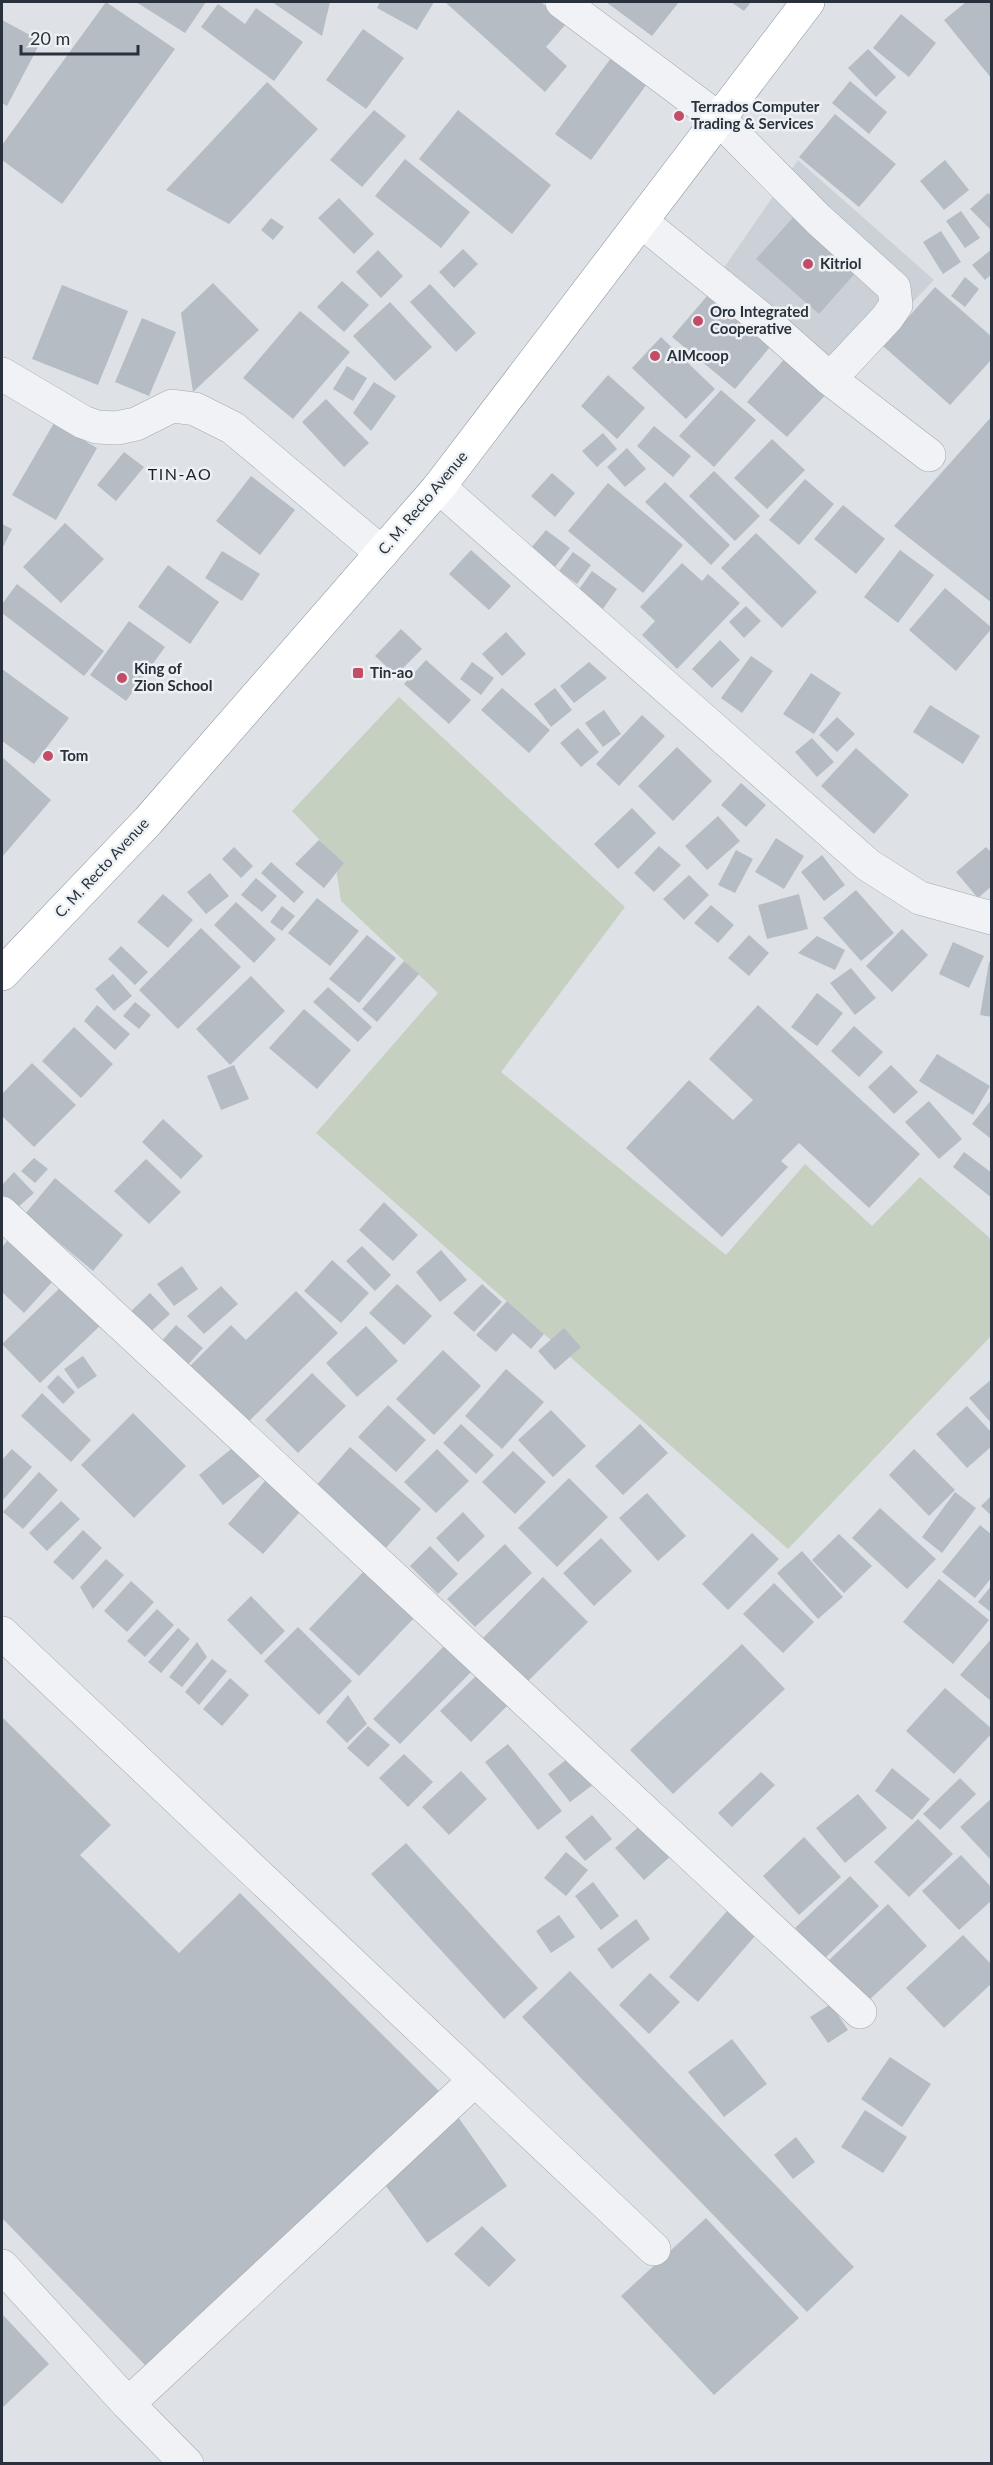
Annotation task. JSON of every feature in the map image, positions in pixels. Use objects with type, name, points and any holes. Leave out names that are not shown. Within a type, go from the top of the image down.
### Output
[{"type":"highway","name":"C. M. Recto Avenue","points":[[2,974],[148,821],[440,487],[808,2]]},
{"type":"street","points":[[562,2],[719,119],[793,191],[818,219],[894,288],[896,305],[830,379]]},
{"type":"street","points":[[642,222],[759,317],[830,379],[929,455]]},
{"type":"street","points":[[2,374],[83,422],[97,427],[117,428],[136,424],[172,406],[195,409],[233,428],[382,553]]},
{"type":"street","points":[[440,487],[868,865],[920,897],[992,918]]},
{"type":"street","points":[[2,1213],[860,2012]]},
{"type":"street","points":[[2,1633],[654,2249]]},
{"type":"street","points":[[128,2404],[475,2080]]},
{"type":"street","points":[[2,2266],[128,2404],[186,2463]]},
{"type":"shaded area","points":[[798,160],[934,280],[839,378],[721,272]]},
{"type":"green space","points":[[399,697],[625,907],[501,1072],[726,1255],[805,1164],[872,1226],[920,1177],[991,1239],[991,1336],[788,1549],[316,1133],[438,993],[341,901],[334,855],[292,811]]},
{"type":"building","points":[[106,2],[175,49],[62,204],[2,160],[2,145]]},
{"type":"building","points":[[136,2],[206,2],[185,33]]},
{"type":"building","points":[[272,2],[330,2],[322,36]]},
{"type":"building","points":[[380,2],[434,2],[417,30],[377,8]]},
{"type":"building","points":[[445,2],[541,2],[566,24],[546,47],[567,66],[545,92]]},
{"type":"building","points":[[606,2],[679,2],[652,36]]},
{"type":"building","points":[[731,2],[751,2],[744,11]]},
{"type":"building","points":[[966,2],[992,2],[992,79],[944,20]]},
{"type":"building","points":[[218,4],[245,24],[256,8],[303,42],[274,81],[201,27]]},
{"type":"building","points":[[901,14],[936,43],[909,77],[873,48]]},
{"type":"building","points":[[2,20],[41,41],[7,106],[2,103]]},
{"type":"building","points":[[363,29],[404,58],[366,109],[326,80]]},
{"type":"building","points":[[868,49],[896,77],[876,97],[848,68]]},
{"type":"building","points":[[611,58],[647,84],[591,160],[555,134]]},
{"type":"building","points":[[850,81],[887,112],[869,134],[832,103]]},
{"type":"building","points":[[267,82],[318,129],[229,224],[166,190]]},
{"type":"building","points":[[374,110],[406,136],[362,187],[330,160]]},
{"type":"building","points":[[458,110],[551,185],[512,234],[419,159]]},
{"type":"building","points":[[835,114],[896,164],[859,207],[799,157]]},
{"type":"building","points":[[405,159],[470,212],[441,248],[375,196]]},
{"type":"building","points":[[945,160],[969,190],[944,210],[920,181]]},
{"type":"building","points":[[988,193],[992,197],[992,231],[970,209]]},
{"type":"building","points":[[339,198],[374,234],[354,254],[318,218]]},
{"type":"building","points":[[961,211],[980,238],[965,248],[946,221]]},
{"type":"building","name":"Kitriol","points":[[797,213],[859,269],[819,314],[756,259]]},
{"type":"building","points":[[271,218],[284,227],[273,240],[261,230]]},
{"type":"building","points":[[941,231],[961,262],[943,274],[923,242]]},
{"type":"building","points":[[463,249],[478,264],[454,288],[439,272]]},
{"type":"building","points":[[992,249],[992,274],[985,280],[972,265]]},
{"type":"building","points":[[378,250],[403,276],[381,298],[356,272]]},
{"type":"building","points":[[965,277],[979,289],[965,307],[951,296]]},
{"type":"building","points":[[342,281],[369,305],[344,332],[317,307]]},
{"type":"building","points":[[213,283],[259,330],[193,392],[181,313]]},
{"type":"building","points":[[430,284],[476,333],[456,352],[410,302]]},
{"type":"building","points":[[62,285],[128,311],[98,385],[32,359]]},
{"type":"building","points":[[935,287],[992,337],[992,359],[950,405],[883,346]]},
{"type":"building","points":[[713,289],[775,341],[735,389],[672,337]]},
{"type":"building","points":[[390,302],[432,347],[395,381],[353,336]]},
{"type":"building","points":[[300,311],[350,352],[293,419],[243,378]]},
{"type":"building","points":[[142,318],[176,332],[149,396],[115,382]]},
{"type":"building","points":[[661,337],[715,389],[686,419],[632,368]]},
{"type":"building","points":[[788,355],[829,391],[787,437],[747,402]]},
{"type":"building","points":[[347,366],[367,378],[353,401],[333,389]]},
{"type":"building","points":[[608,375],[645,408],[617,439],[581,406]]},
{"type":"building","points":[[374,382],[396,396],[371,431],[353,413]]},
{"type":"building","points":[[721,390],[756,420],[714,467],[679,436]]},
{"type":"building","points":[[326,399],[369,443],[344,467],[302,422]]},
{"type":"building","points":[[992,416],[992,603],[894,526]]},
{"type":"building","points":[[54,423],[97,448],[56,520],[12,495]]},
{"type":"building","points":[[654,426],[691,456],[673,477],[637,446]]},
{"type":"building","points":[[603,433],[617,449],[597,467],[582,451]]},
{"type":"building","points":[[772,439],[805,470],[767,509],[734,478]]},
{"type":"building","points":[[627,448],[646,469],[625,487],[607,467]]},
{"type":"building","points":[[124,452],[144,467],[116,501],[97,485]]},
{"type":"building","points":[[714,471],[760,516],[735,541],[689,496]]},
{"type":"building","points":[[552,473],[575,493],[555,517],[531,496]]},
{"type":"building","points":[[251,476],[295,510],[260,555],[216,521]]},
{"type":"building","points":[[805,479],[834,504],[799,545],[769,520]]},
{"type":"building","points":[[665,482],[730,545],[711,565],[645,502]]},
{"type":"building","points":[[608,483],[683,545],[643,593],[568,531]]},
{"type":"building","points":[[843,505],[885,539],[856,574],[814,539]]},
{"type":"building","points":[[65,523],[104,559],[61,603],[23,567]]},
{"type":"building","points":[[2,524],[12,529],[2,549]]},
{"type":"building","points":[[546,530],[570,548],[555,567],[531,548]]},
{"type":"building","points":[[756,533],[817,592],[782,628],[721,568]]},
{"type":"building","points":[[471,550],[511,586],[489,610],[449,574]]},
{"type":"building","points":[[900,550],[934,575],[898,623],[864,597]]},
{"type":"building","points":[[222,551],[260,574],[242,601],[205,578]]},
{"type":"building","points":[[573,552],[591,565],[577,584],[559,571]]},
{"type":"building","points":[[682,563],[702,581],[708,574],[740,603],[677,669],[642,635],[655,621],[640,607]]},
{"type":"building","points":[[168,565],[219,602],[190,644],[138,607]]},
{"type":"building","points":[[592,571],[617,589],[602,610],[577,592]]},
{"type":"building","points":[[17,584],[104,651],[84,676],[2,613],[2,604]]},
{"type":"building","points":[[945,588],[992,628],[956,671],[909,630]]},
{"type":"building","points":[[746,606],[761,621],[744,638],[729,622]]},
{"type":"building","points":[[129,621],[165,647],[126,701],[90,675]]},
{"type":"building","points":[[401,629],[422,649],[396,675],[375,656]]},
{"type":"building","points":[[506,632],[526,654],[502,676],[482,654]]},
{"type":"building","points":[[720,640],[740,660],[712,688],[692,669]]},
{"type":"building","points":[[751,656],[773,671],[742,713],[721,698]]},
{"type":"building","points":[[426,660],[471,700],[449,724],[404,684]]},
{"type":"building","points":[[472,662],[494,678],[481,695],[460,679]]},
{"type":"building","points":[[589,662],[607,678],[574,703],[560,686]]},
{"type":"building","points":[[2,669],[69,718],[34,764],[2,741]]},
{"type":"building","points":[[811,673],[841,693],[814,734],[783,714]]},
{"type":"building","points":[[502,688],[550,730],[529,753],[481,710]]},
{"type":"building","points":[[555,688],[572,710],[551,727],[534,704]]},
{"type":"building","points":[[930,705],[980,736],[963,764],[913,732]]},
{"type":"building","points":[[604,710],[621,734],[603,747],[585,723]]},
{"type":"building","points":[[642,715],[665,736],[619,786],[596,764]]},
{"type":"building","points":[[837,717],[855,734],[837,752],[819,735]]},
{"type":"building","points":[[578,728],[599,752],[581,767],[560,743]]},
{"type":"building","points":[[812,738],[834,762],[817,777],[795,752]]},
{"type":"building","points":[[677,747],[712,781],[673,821],[638,786]]},
{"type":"building","points":[[856,748],[909,795],[874,834],[821,786]]},
{"type":"building","points":[[2,757],[51,800],[2,857]]},
{"type":"building","points":[[741,783],[766,805],[746,827],[721,805]]},
{"type":"building","points":[[632,808],[656,833],[618,869],[594,844]]},
{"type":"building","points":[[718,816],[740,841],[707,870],[685,846]]},
{"type":"building","points":[[776,838],[804,856],[784,889],[755,872]]},
{"type":"building","points":[[319,840],[344,863],[324,888],[295,864]]},
{"type":"building","points":[[659,846],[681,865],[654,892],[634,873]]},
{"type":"building","points":[[234,847],[253,866],[241,878],[222,859]]},
{"type":"building","points":[[986,847],[992,853],[992,886],[978,898],[956,872]]},
{"type":"building","points":[[736,850],[753,859],[735,893],[718,885]]},
{"type":"building","points":[[822,855],[845,885],[824,901],[801,872]]},
{"type":"building","points":[[271,862],[304,892],[294,903],[261,873]]},
{"type":"building","points":[[210,873],[229,896],[206,914],[187,892]]},
{"type":"building","points":[[689,875],[709,895],[684,920],[663,899]]},
{"type":"building","points":[[256,878],[277,896],[262,912],[241,895]]},
{"type":"building","points":[[856,890],[894,933],[861,961],[823,918]]},
{"type":"building","points":[[163,894],[193,920],[168,948],[137,922]]},
{"type":"building","points":[[799,894],[808,929],[767,939],[758,905]]},
{"type":"building","points":[[317,898],[359,931],[330,966],[288,933]]},
{"type":"building","points":[[236,902],[276,939],[254,963],[214,925]]},
{"type":"building","points":[[711,905],[734,925],[718,943],[694,923]]},
{"type":"building","points":[[282,906],[295,916],[282,931],[270,922]]},
{"type":"building","points":[[201,928],[241,967],[178,1029],[139,990]]},
{"type":"building","points":[[902,929],[928,955],[892,992],[866,966]]},
{"type":"building","points":[[367,935],[396,958],[359,1003],[329,979]]},
{"type":"building","points":[[749,935],[769,953],[749,976],[728,958]]},
{"type":"building","points":[[817,936],[845,950],[835,970],[798,953]]},
{"type":"building","points":[[953,942],[984,956],[969,988],[939,974]]},
{"type":"building","points":[[121,946],[148,972],[135,985],[108,959]]},
{"type":"building","points":[[404,961],[419,974],[377,1022],[362,1009]]},
{"type":"building","points":[[989,962],[992,962],[992,1017],[980,1015]]},
{"type":"building","points":[[851,968],[876,998],[855,1015],[830,983]]},
{"type":"building","points":[[113,974],[132,996],[114,1011],[95,989]]},
{"type":"building","points":[[251,976],[285,1011],[230,1065],[196,1029]]},
{"type":"building","points":[[328,987],[372,1027],[358,1042],[313,1002]]},
{"type":"building","points":[[817,993],[843,1013],[817,1046],[791,1027]]},
{"type":"building","points":[[135,1002],[151,1015],[139,1029],[123,1016]]},
{"type":"building","points":[[97,1005],[130,1034],[115,1050],[84,1021]]},
{"type":"building","points":[[758,1005],[920,1154],[869,1208],[799,1143],[781,1161],[788,1167],[722,1237],[626,1148],[689,1080],[733,1120],[753,1100],[709,1059]]},
{"type":"building","points":[[304,1009],[351,1050],[317,1089],[269,1048]]},
{"type":"building","points":[[854,1026],[883,1052],[859,1077],[831,1051]]},
{"type":"building","points":[[74,1027],[113,1064],[81,1098],[42,1061]]},
{"type":"building","points":[[937,1054],[990,1086],[973,1115],[919,1081]]},
{"type":"building","points":[[32,1063],[76,1105],[34,1147],[2,1116],[2,1094]]},
{"type":"building","points":[[234,1065],[249,1099],[221,1110],[207,1076]]},
{"type":"building","points":[[891,1065],[918,1092],[894,1114],[868,1087]]},
{"type":"building","points":[[992,1099],[992,1136],[990,1138],[972,1124]]},
{"type":"building","points":[[929,1101],[962,1139],[939,1159],[905,1122]]},
{"type":"building","points":[[163,1119],[203,1156],[181,1179],[142,1142]]},
{"type":"building","points":[[964,1152],[992,1173],[992,1198],[953,1167]]},
{"type":"building","points":[[34,1158],[48,1169],[35,1183],[21,1171]]},
{"type":"building","points":[[146,1159],[181,1192],[149,1224],[114,1191]]},
{"type":"building","points":[[14,1172],[34,1193],[16,1209],[2,1194],[2,1185]]},
{"type":"building","points":[[55,1178],[123,1235],[93,1271],[25,1214]]},
{"type":"building","points":[[384,1202],[418,1235],[393,1261],[359,1230]]},
{"type":"building","points":[[8,1240],[53,1281],[24,1313],[2,1292],[2,1247]]},
{"type":"building","points":[[362,1246],[391,1275],[375,1291],[346,1261]]},
{"type":"building","points":[[441,1250],[467,1280],[440,1302],[416,1272]]},
{"type":"building","points":[[332,1260],[369,1293],[341,1323],[304,1291]]},
{"type":"building","points":[[182,1266],[198,1289],[174,1306],[157,1284]]},
{"type":"building","points":[[65,1283],[104,1322],[40,1383],[2,1344]]},
{"type":"building","points":[[397,1284],[432,1316],[404,1345],[369,1313]]},
{"type":"building","points":[[482,1284],[502,1302],[474,1332],[453,1313]]},
{"type":"building","points":[[221,1286],[238,1304],[204,1334],[187,1316]]},
{"type":"building","points":[[296,1291],[338,1333],[241,1429],[184,1372],[231,1325],[246,1340]]},
{"type":"building","points":[[150,1293],[170,1314],[146,1336],[127,1315]]},
{"type":"building","points":[[507,1301],[544,1334],[531,1349],[513,1333],[496,1352],[476,1335]]},
{"type":"building","points":[[176,1325],[203,1348],[186,1367],[159,1344]]},
{"type":"building","points":[[366,1326],[398,1361],[357,1397],[326,1363]]},
{"type":"building","points":[[564,1328],[581,1347],[555,1370],[538,1351]]},
{"type":"building","points":[[443,1350],[481,1386],[434,1435],[396,1399]]},
{"type":"building","points":[[83,1356],[97,1376],[78,1389],[64,1369]]},
{"type":"building","points":[[506,1369],[544,1402],[502,1449],[465,1416]]},
{"type":"building","points":[[312,1373],[346,1406],[298,1453],[265,1420]]},
{"type":"building","points":[[58,1375],[75,1392],[63,1404],[47,1387]]},
{"type":"building","points":[[992,1379],[992,1424],[969,1398]]},
{"type":"building","points":[[42,1393],[91,1440],[71,1462],[21,1416]]},
{"type":"building","points":[[388,1405],[426,1440],[396,1472],[358,1437]]},
{"type":"building","points":[[967,1406],[992,1433],[992,1446],[967,1468],[936,1434]]},
{"type":"building","points":[[551,1410],[586,1446],[553,1477],[518,1440]]},
{"type":"building","points":[[133,1413],[186,1466],[134,1518],[81,1465]]},
{"type":"building","points":[[461,1424],[494,1455],[476,1474],[443,1443]]},
{"type":"building","points":[[640,1424],[668,1453],[623,1495],[595,1466]]},
{"type":"building","points":[[240,1442],[264,1473],[223,1505],[199,1475]]},
{"type":"building","points":[[350,1447],[421,1509],[384,1550],[314,1488]]},
{"type":"building","points":[[12,1449],[32,1467],[2,1501],[2,1460]]},
{"type":"building","points":[[437,1449],[469,1481],[436,1513],[404,1482]]},
{"type":"building","points":[[914,1449],[955,1490],[929,1516],[889,1475]]},
{"type":"building","points":[[513,1451],[546,1482],[515,1514],[482,1482]]},
{"type":"building","points":[[39,1472],[58,1490],[23,1529],[3,1512]]},
{"type":"building","points":[[270,1475],[306,1505],[263,1554],[228,1524]]},
{"type":"building","points":[[569,1478],[608,1517],[557,1567],[518,1528]]},
{"type":"building","points":[[955,1492],[976,1508],[942,1553],[922,1537]]},
{"type":"building","points":[[647,1493],[686,1536],[658,1561],[619,1518]]},
{"type":"building","points":[[992,1495],[992,1516],[981,1506]]},
{"type":"building","points":[[61,1501],[80,1519],[47,1551],[29,1533]]},
{"type":"building","points":[[880,1508],[936,1559],[907,1589],[852,1538]]},
{"type":"building","points":[[463,1512],[485,1536],[458,1562],[436,1538]]},
{"type":"building","points":[[980,1525],[992,1535],[992,1577],[975,1598],[942,1572]]},
{"type":"building","points":[[83,1530],[102,1548],[73,1580],[53,1562]]},
{"type":"building","points":[[752,1533],[779,1559],[728,1610],[702,1584]]},
{"type":"building","points":[[839,1534],[872,1566],[844,1593],[812,1560]]},
{"type":"building","points":[[601,1538],[632,1571],[594,1606],[563,1573]]},
{"type":"building","points":[[505,1544],[532,1573],[475,1627],[447,1599]]},
{"type":"building","points":[[430,1546],[458,1574],[438,1594],[410,1566]]},
{"type":"building","points":[[802,1551],[843,1597],[818,1619],[777,1573]]},
{"type":"building","points":[[106,1559],[124,1575],[93,1609],[80,1587]]},
{"type":"building","points":[[364,1571],[414,1618],[359,1676],[309,1629]]},
{"type":"building","points":[[543,1577],[588,1622],[527,1682],[483,1638]]},
{"type":"building","points":[[939,1579],[989,1620],[953,1664],[903,1622]]},
{"type":"building","points":[[131,1581],[154,1602],[127,1632],[104,1611]]},
{"type":"building","points":[[774,1583],[814,1622],[783,1653],[743,1614]]},
{"type":"building","points":[[992,1585],[992,1613],[978,1602]]},
{"type":"building","points":[[251,1596],[285,1631],[261,1655],[227,1620]]},
{"type":"building","points":[[157,1609],[174,1625],[145,1657],[127,1641]]},
{"type":"building","points":[[298,1627],[352,1681],[319,1715],[264,1661]]},
{"type":"building","points":[[178,1628],[190,1639],[161,1673],[148,1662]]},
{"type":"building","points":[[992,1638],[992,1702],[960,1675]]},
{"type":"building","points":[[197,1642],[207,1657],[182,1687],[169,1677]]},
{"type":"building","points":[[448,1642],[475,1668],[400,1744],[373,1719]]},
{"type":"building","points":[[742,1644],[785,1689],[673,1794],[630,1750]]},
{"type":"building","points":[[212,1659],[227,1671],[199,1705],[185,1692]]},
{"type":"building","points":[[480,1672],[510,1703],[471,1742],[440,1711]]},
{"type":"building","points":[[230,1678],[249,1695],[222,1726],[203,1709]]},
{"type":"building","points":[[945,1688],[992,1729],[992,1733],[954,1774],[906,1731]]},
{"type":"building","points":[[348,1695],[367,1724],[347,1743],[326,1722]]},
{"type":"building","points":[[2,1717],[111,1825],[80,1855],[179,1953],[240,1893],[443,2095],[146,2366],[2,2218]]},
{"type":"building","points":[[368,1726],[390,1745],[368,1767],[347,1748]]},
{"type":"building","points":[[508,1744],[562,1811],[538,1830],[485,1762]]},
{"type":"building","points":[[576,1752],[598,1781],[570,1802],[548,1774]]},
{"type":"building","points":[[404,1754],[433,1782],[408,1807],[379,1778]]},
{"type":"building","points":[[892,1768],[930,1799],[912,1820],[875,1791]]},
{"type":"building","points":[[461,1771],[487,1799],[449,1835],[422,1807]]},
{"type":"building","points":[[761,1772],[775,1785],[732,1827],[718,1813]]},
{"type":"building","points":[[960,1778],[976,1794],[940,1830],[923,1814]]},
{"type":"building","points":[[858,1794],[887,1828],[845,1863],[816,1828]]},
{"type":"building","points":[[992,1798],[992,1861],[960,1827]]},
{"type":"building","points":[[592,1815],[612,1839],[585,1861],[565,1837]]},
{"type":"building","points":[[918,1819],[953,1854],[909,1897],[874,1862]]},
{"type":"building","points":[[644,1822],[673,1854],[644,1880],[615,1848]]},
{"type":"building","points":[[804,1837],[841,1877],[799,1915],[763,1876]]},
{"type":"building","points":[[406,1843],[538,1988],[504,2019],[371,1874]]},
{"type":"building","points":[[566,1852],[588,1870],[566,1896],[544,1878]]},
{"type":"building","points":[[961,1855],[992,1888],[992,1900],[959,1930],[922,1891]]},
{"type":"building","points":[[850,1876],[879,1906],[824,1959],[795,1928]]},
{"type":"building","points":[[593,1882],[619,1916],[601,1930],[575,1896]]},
{"type":"building","points":[[888,1904],[927,1946],[867,2002],[828,1961]]},
{"type":"building","points":[[727,1911],[755,1936],[698,2002],[669,1977]]},
{"type":"building","points":[[559,1915],[575,1937],[551,1953],[536,1931]]},
{"type":"building","points":[[636,1919],[650,1939],[612,1969],[597,1949]]},
{"type":"building","points":[[963,1935],[992,1965],[992,1983],[944,2028],[906,1988]]},
{"type":"building","points":[[570,1971],[854,2267],[807,2312],[522,2017]]},
{"type":"building","points":[[650,1973],[680,2002],[649,2034],[619,2005]]},
{"type":"building","points":[[831,2004],[848,2030],[828,2043],[810,2017]]},
{"type":"building","points":[[732,2039],[767,2084],[724,2117],[688,2072]]},
{"type":"building","points":[[890,2057],[931,2084],[902,2127],[861,2099]]},
{"type":"building","points":[[865,2110],[907,2137],[883,2173],[841,2147]]},
{"type":"building","points":[[458,2117],[507,2186],[427,2243],[378,2175]]},
{"type":"building","points":[[796,2137],[815,2162],[793,2179],[774,2155]]},
{"type":"building","points":[[706,2218],[799,2318],[714,2395],[621,2296]]},
{"type":"building","points":[[482,2226],[516,2260],[489,2287],[454,2254]]},
{"type":"building","points":[[2,2314],[49,2364],[2,2408]]},
{"type":"place","name":"Terrados Computer Trading & Services","points":[[679,116]]},
{"type":"place","name":"Kitriol","points":[[808,264]]},
{"type":"place","name":"Oro Integrated Cooperative","points":[[698,321]]},
{"type":"place","name":"AIMcoop","points":[[655,356]]},
{"type":"place","name":"Tin-ao","points":[[358,673]]},
{"type":"place","name":"King of Zion School","points":[[122,678]]},
{"type":"place","name":"Tom","points":[[48,756]]},
{"type":"district","name":"TIN-AO","points":[[180,474]]}]
